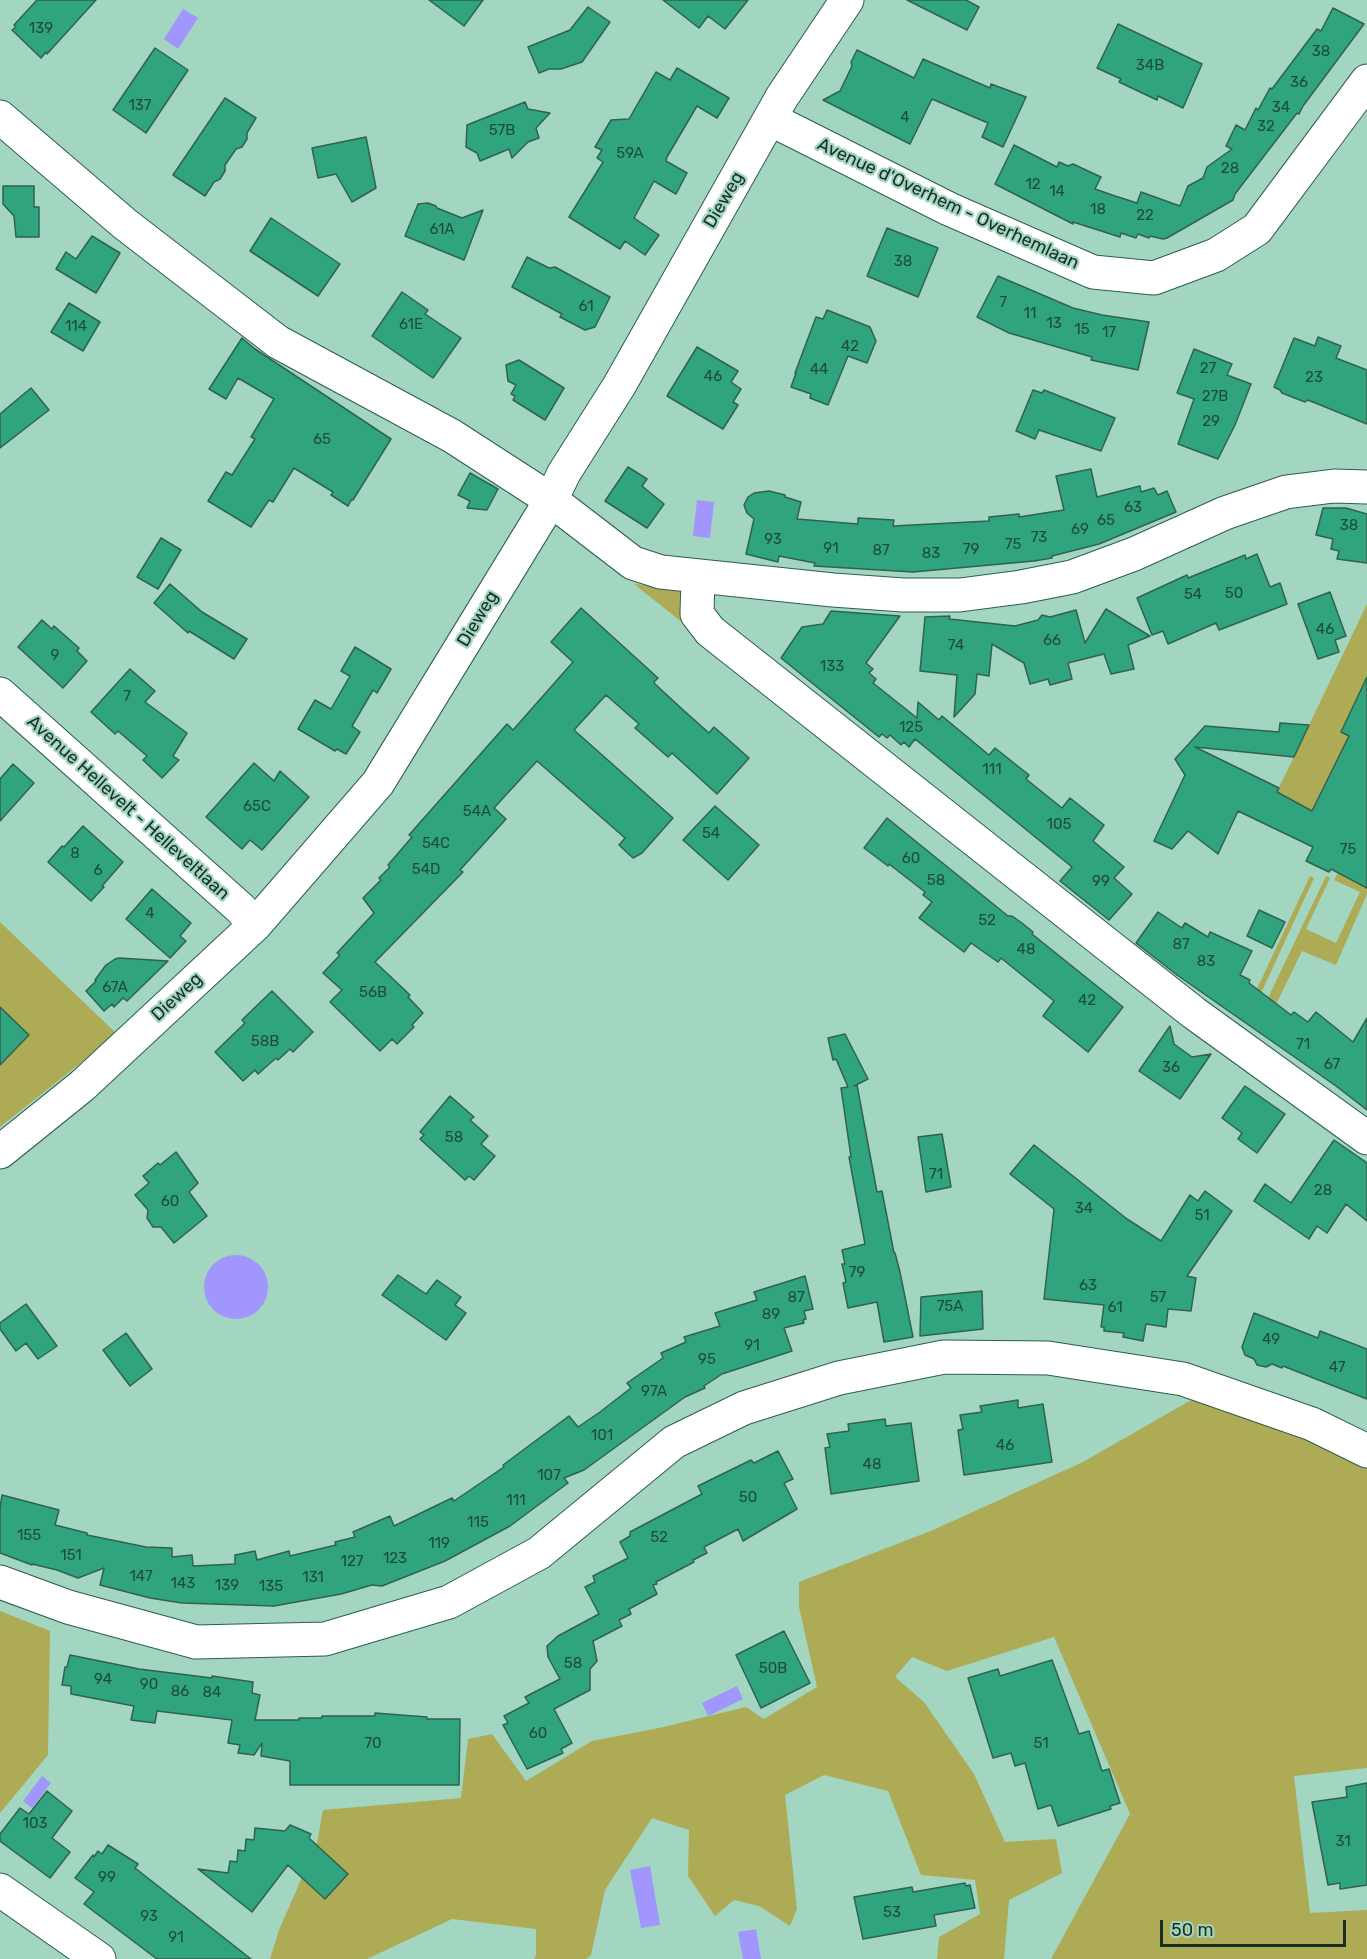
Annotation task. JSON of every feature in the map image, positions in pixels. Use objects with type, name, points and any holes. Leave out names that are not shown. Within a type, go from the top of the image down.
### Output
[{"type":"street","name":"Dieweg","points":[[0,1152],[82,1086],[255,925],[378,783],[551,500],[564,473],[619,386],[782,97],[847,0]]},
{"type":"street","name":"Avenue d'Overhem - Overhemlaan","points":[[770,119],[950,209],[1093,272],[1154,278],[1216,255],[1257,229],[1367,81]]},
{"type":"street","points":[[0,117],[125,224],[278,342],[452,436],[551,500],[633,563],[661,572],[903,595],[960,594],[1021,587],[1072,577],[1134,554],[1225,513],[1286,492],[1334,486],[1367,487]]},
{"type":"street","points":[[698,577],[697,614],[710,631],[1194,1013],[1367,1138]]},
{"type":"street","name":"Avenue Hellevelt - Helleveltlaan","points":[[0,694],[240,908],[255,925]]},
{"type":"street","points":[[0,1582],[68,1607],[196,1642],[325,1640],[449,1602],[539,1553],[674,1443],[744,1408],[839,1378],[944,1357],[1048,1358],[1184,1379],[1312,1424],[1367,1451]]},
{"type":"street","points":[[0,1890],[99,1959]]},
{"type":"shaded area","points":[[183,9],[198,18],[178,49],[164,39]]},
{"type":"shaded area","points":[[697,500],[714,502],[710,538],[693,536]]},
{"type":"shaded area","points":[[634,584],[677,588],[682,591],[693,631]]},
{"type":"shaded area","points":[[1367,604],[1367,706],[1356,701],[1341,731],[1349,736],[1312,811],[1277,792]]},
{"type":"shaded area","points":[[1338,873],[1367,888],[1367,894],[1336,965],[1302,951],[1268,1021],[1259,1017],[1326,876],[1330,878],[1306,929],[1336,943],[1360,892],[1334,880]]},
{"type":"shaded area","points":[[1310,876],[1314,878],[1252,1013],[1247,1010]]},
{"type":"shaded area","points":[[0,922],[117,1034],[0,1127]]},
{"type":"shaded area","points":[[230,1255],[242,1255],[259,1264],[266,1275],[268,1287],[266,1299],[259,1310],[242,1319],[230,1319],[218,1314],[209,1305],[204,1293],[204,1281],[209,1269],[218,1260]]},
{"type":"shaded area","points":[[1193,1399],[1232,1403],[1367,1462],[1367,1768],[1294,1776],[1310,1913],[1367,1910],[1367,1959],[1051,1959],[1130,1814],[1054,1637],[947,1671],[912,1657],[895,1677],[924,1702],[974,1774],[1005,1842],[1056,1839],[1062,1873],[1009,1900],[1004,1959],[937,1959],[939,1937],[980,1914],[975,1880],[921,1875],[888,1791],[824,1775],[785,1795],[797,1909],[790,1926],[759,1906],[734,1900],[715,1916],[688,1876],[689,1830],[652,1818],[605,1890],[591,1955],[586,1959],[534,1959],[536,1929],[452,1919],[367,1959],[270,1959],[279,1930],[317,1843],[323,1810],[461,1798],[468,1739],[492,1734],[526,1781],[592,1741],[746,1707],[764,1719],[817,1687],[799,1607],[799,1582],[933,1530],[1083,1462]]},
{"type":"shaded area","points":[[0,1611],[50,1631],[48,1755],[0,1813]]},
{"type":"shaded area","points":[[737,1686],[743,1699],[708,1716],[702,1703]]},
{"type":"shaded area","points":[[42,1776],[51,1783],[32,1808],[23,1801]]},
{"type":"shaded area","points":[[650,1866],[660,1925],[641,1928],[630,1870]]},
{"type":"shaded area","points":[[756,1929],[761,1959],[743,1959],[738,1932]]},
{"type":"building","points":[[37,0],[96,0],[41,58],[12,30]]},
{"type":"building","points":[[429,0],[483,0],[464,26]]},
{"type":"building","points":[[663,0],[748,0],[725,29],[708,16],[699,28]]},
{"type":"building","points":[[907,0],[966,0],[979,7],[967,30]]},
{"type":"building","points":[[588,7],[610,22],[582,62],[539,73],[528,47],[570,30]]},
{"type":"building","points":[[1333,8],[1364,24],[1299,114],[1297,113],[1235,194],[1233,200],[1167,238],[1150,236],[1149,238],[1138,234],[1136,238],[1121,233],[1120,237],[1073,222],[1073,224],[995,184],[1014,145],[1057,167],[1059,162],[1068,166],[1073,164],[1101,177],[1095,189],[1137,203],[1141,192],[1180,206],[1188,186],[1203,178],[1207,167],[1232,149],[1226,146],[1236,125],[1245,130],[1256,108],[1258,110],[1270,88],[1272,89],[1317,29],[1321,31]]},
{"type":"building","points":[[1118,24],[1202,64],[1183,108],[1158,96],[1157,100],[1119,82],[1121,79],[1097,68]]},
{"type":"building","points":[[155,48],[188,70],[146,133],[113,110]]},
{"type":"building","points":[[857,50],[914,78],[923,59],[990,88],[991,84],[1026,97],[1003,147],[982,137],[988,123],[932,99],[910,144],[823,100],[840,91]]},
{"type":"building","points":[[677,68],[729,98],[717,118],[697,106],[666,161],[687,173],[676,194],[654,181],[634,218],[659,235],[645,255],[625,241],[620,249],[569,217],[603,162],[597,158],[602,150],[595,147],[611,120],[629,119],[656,72],[670,80]]},
{"type":"building","points":[[225,98],[256,118],[242,147],[236,149],[225,165],[225,171],[220,179],[214,182],[205,196],[173,175]]},
{"type":"building","points":[[525,102],[528,109],[550,113],[536,128],[539,138],[528,142],[512,158],[509,149],[480,161],[477,153],[466,147],[467,125]]},
{"type":"building","points":[[366,137],[376,188],[352,202],[336,174],[318,178],[312,148]]},
{"type":"building","points":[[3,186],[34,186],[34,207],[39,207],[39,237],[16,237],[14,216],[3,204]]},
{"type":"building","points":[[428,203],[462,218],[483,210],[464,260],[405,236],[418,204]]},
{"type":"building","points":[[271,218],[340,264],[318,296],[250,251]]},
{"type":"building","points":[[887,228],[938,248],[918,297],[867,276]]},
{"type":"building","points":[[92,236],[120,253],[96,293],[56,269],[66,252],[76,259]]},
{"type":"building","points":[[527,257],[549,268],[555,267],[610,297],[595,327],[585,330],[560,317],[562,314],[512,287]]},
{"type":"building","points":[[998,276],[1073,308],[1149,322],[1138,370],[1091,360],[1092,357],[1009,333],[977,317]]},
{"type":"building","points":[[402,292],[428,310],[425,314],[461,338],[433,378],[372,336]]},
{"type":"building","points":[[69,303],[100,322],[83,351],[51,332]]},
{"type":"building","points":[[827,310],[870,327],[876,341],[867,363],[848,356],[828,405],[810,398],[811,394],[791,387],[816,317],[823,319]]},
{"type":"building","points":[[1318,337],[1341,346],[1336,358],[1367,370],[1367,424],[1313,402],[1307,400],[1305,402],[1282,393],[1274,387],[1294,338],[1315,346]]},
{"type":"building","points":[[242,338],[255,349],[391,439],[348,506],[331,495],[333,492],[294,468],[273,502],[269,500],[251,527],[208,501],[226,472],[232,475],[255,439],[251,437],[274,399],[238,378],[226,399],[209,389]]},
{"type":"building","points":[[697,347],[738,371],[731,382],[741,389],[733,402],[738,405],[723,429],[667,396]]},
{"type":"building","points":[[1194,349],[1232,364],[1227,375],[1251,384],[1235,425],[1218,459],[1178,444],[1194,399],[1177,393]]},
{"type":"building","points":[[519,360],[564,388],[545,420],[513,400],[515,396],[511,394],[516,385],[508,381],[506,365]]},
{"type":"building","points":[[31,388],[49,410],[0,448],[0,414]]},
{"type":"building","points":[[1033,390],[1042,393],[1044,390],[1115,418],[1101,451],[1039,430],[1035,439],[1016,431]]},
{"type":"building","points":[[628,467],[647,479],[642,486],[664,504],[647,528],[605,501]]},
{"type":"building","points":[[1091,469],[1097,497],[1140,486],[1141,492],[1154,488],[1158,495],[1167,491],[1176,512],[1099,544],[1034,561],[913,572],[814,566],[815,563],[779,556],[778,562],[746,554],[754,519],[747,513],[744,505],[748,497],[754,493],[769,491],[801,502],[797,519],[858,524],[858,518],[894,520],[893,526],[989,521],[989,517],[1019,514],[1019,517],[1064,510],[1056,476]]},
{"type":"building","points":[[470,473],[498,489],[487,510],[467,508],[470,501],[458,495]]},
{"type":"building","points":[[1323,508],[1346,508],[1367,514],[1367,563],[1337,559],[1339,551],[1331,549],[1333,539],[1316,535]]},
{"type":"building","points":[[161,538],[181,550],[158,589],[137,577]]},
{"type":"building","points":[[1257,554],[1270,587],[1280,583],[1287,604],[1219,630],[1216,623],[1168,644],[1163,631],[1152,635],[1137,598],[1187,575],[1188,578],[1245,555],[1246,559]]},
{"type":"building","points":[[170,584],[202,612],[247,639],[234,659],[189,631],[188,633],[154,603]]},
{"type":"building","points":[[1330,592],[1346,636],[1335,640],[1339,652],[1318,659],[1298,604]]},
{"type":"building","points":[[581,608],[658,678],[655,684],[709,733],[714,727],[749,758],[717,794],[672,753],[668,757],[635,728],[639,724],[606,695],[574,730],[673,818],[642,853],[633,858],[619,845],[625,838],[537,761],[494,808],[506,819],[460,870],[463,872],[375,962],[410,995],[408,997],[423,1013],[412,1025],[414,1027],[397,1044],[392,1039],[380,1051],[330,1002],[342,990],[323,973],[340,955],[337,953],[374,913],[363,898],[381,880],[379,878],[390,867],[388,865],[412,837],[409,835],[507,724],[513,730],[573,662],[551,642]]},
{"type":"building","points":[[1106,609],[1150,636],[1128,645],[1134,669],[1111,674],[1104,654],[1068,663],[1072,679],[1050,685],[1048,679],[1030,684],[1024,663],[992,644],[989,676],[977,674],[975,694],[954,717],[957,675],[920,671],[925,617],[950,616],[949,619],[1015,626],[1038,620],[1042,615],[1050,617],[1076,610],[1085,643]]},
{"type":"building","points":[[831,611],[900,616],[866,663],[873,669],[869,673],[876,679],[873,683],[917,718],[918,702],[939,720],[942,716],[989,755],[995,748],[1029,775],[1026,779],[1062,808],[1070,798],[1104,825],[1093,841],[1124,867],[1114,878],[1132,894],[1109,920],[1060,881],[1072,867],[915,739],[909,747],[904,742],[901,745],[890,735],[887,738],[882,734],[879,737],[781,658],[802,627],[823,624]]},
{"type":"building","points":[[42,620],[52,629],[54,626],[79,648],[77,651],[87,661],[63,688],[18,647]]},
{"type":"building","points":[[355,647],[391,669],[377,693],[373,690],[352,726],[360,732],[346,754],[337,749],[335,751],[298,729],[315,700],[331,709],[350,676],[341,671]]},
{"type":"building","points":[[130,669],[155,691],[145,702],[187,733],[173,756],[179,760],[162,778],[143,760],[147,756],[118,731],[115,734],[91,712]]},
{"type":"building","points":[[1367,677],[1367,888],[1331,869],[1329,872],[1306,861],[1313,847],[1238,811],[1218,854],[1188,831],[1172,849],[1154,841],[1185,775],[1175,759],[1205,726],[1279,732],[1280,723],[1309,725],[1294,757],[1195,747],[1279,788],[1277,792],[1312,811],[1349,736],[1341,732]]},
{"type":"building","points":[[254,763],[274,781],[280,771],[309,797],[262,850],[250,840],[242,849],[206,817]]},
{"type":"building","points":[[13,764],[34,783],[0,821],[0,779]]},
{"type":"building","points":[[715,806],[759,845],[728,880],[683,840]]},
{"type":"building","points":[[887,818],[1008,916],[1022,923],[1033,932],[1032,934],[1123,1007],[1088,1052],[1043,1016],[1054,1001],[1001,958],[998,962],[971,943],[964,952],[919,918],[932,902],[923,895],[925,892],[864,848]]},
{"type":"building","points":[[83,826],[123,862],[91,901],[48,862]]},
{"type":"building","points":[[152,889],[191,923],[180,936],[186,941],[170,958],[126,919]]},
{"type":"building","points":[[1259,910],[1285,922],[1272,948],[1247,936]]},
{"type":"building","points":[[1158,912],[1182,928],[1185,923],[1208,937],[1210,932],[1252,951],[1240,975],[1250,980],[1249,983],[1291,1015],[1294,1012],[1308,1022],[1316,1012],[1353,1042],[1367,1018],[1367,1110],[1177,975],[1136,943]]},
{"type":"building","points":[[115,959],[168,961],[127,1001],[123,998],[114,1007],[112,1004],[104,1011],[86,991],[96,981],[106,965]]},
{"type":"building","points":[[272,991],[313,1032],[293,1052],[290,1049],[258,1074],[255,1070],[243,1081],[215,1052],[245,1023],[242,1020]]},
{"type":"building","points":[[0,1007],[29,1035],[0,1065]]},
{"type":"building","points":[[1170,1026],[1174,1044],[1192,1057],[1211,1054],[1180,1099],[1139,1071]]},
{"type":"building","points":[[845,1034],[868,1079],[854,1086],[857,1085],[877,1192],[882,1191],[913,1337],[884,1342],[877,1302],[848,1308],[843,1283],[846,1282],[842,1250],[865,1244],[849,1157],[851,1157],[841,1088],[848,1087],[836,1059],[833,1060],[828,1038]]},
{"type":"building","points":[[1245,1086],[1285,1114],[1257,1153],[1238,1139],[1242,1133],[1222,1118]]},
{"type":"building","points":[[450,1096],[474,1117],[470,1120],[488,1136],[481,1144],[495,1156],[474,1180],[469,1176],[465,1180],[420,1139],[424,1135],[420,1132]]},
{"type":"building","points":[[942,1134],[951,1187],[926,1192],[918,1137]]},
{"type":"building","points":[[1334,1140],[1367,1163],[1367,1221],[1346,1204],[1327,1233],[1317,1226],[1309,1239],[1254,1201],[1265,1184],[1291,1203]]},
{"type":"building","points":[[1034,1145],[1127,1219],[1161,1241],[1190,1195],[1198,1201],[1205,1191],[1232,1211],[1187,1276],[1196,1278],[1191,1311],[1168,1309],[1166,1327],[1146,1324],[1143,1341],[1123,1337],[1124,1333],[1104,1331],[1104,1327],[1101,1327],[1104,1305],[1044,1299],[1054,1209],[1010,1174]]},
{"type":"building","points":[[176,1152],[198,1183],[189,1192],[207,1216],[174,1243],[161,1227],[153,1227],[147,1218],[148,1210],[135,1195],[149,1183],[143,1176]]},
{"type":"building","points":[[398,1275],[426,1294],[437,1280],[461,1297],[455,1305],[466,1313],[446,1340],[382,1295]]},
{"type":"building","points":[[805,1276],[813,1309],[804,1311],[806,1319],[803,1320],[804,1323],[784,1328],[792,1351],[722,1374],[704,1386],[705,1388],[685,1397],[584,1470],[564,1478],[568,1483],[510,1526],[445,1561],[382,1586],[372,1585],[341,1594],[274,1606],[182,1603],[150,1598],[100,1585],[104,1568],[78,1578],[0,1553],[2,1495],[59,1510],[55,1525],[87,1533],[87,1535],[146,1547],[172,1548],[172,1557],[192,1555],[193,1566],[235,1564],[235,1555],[255,1551],[257,1560],[289,1551],[290,1556],[336,1545],[335,1542],[355,1537],[353,1532],[390,1516],[394,1526],[452,1498],[454,1501],[504,1467],[503,1465],[569,1416],[578,1427],[631,1388],[627,1383],[663,1358],[661,1353],[686,1342],[684,1337],[720,1326],[715,1313],[757,1300],[754,1292]]},
{"type":"building","points":[[982,1291],[983,1329],[920,1336],[921,1297]]},
{"type":"building","points":[[26,1304],[57,1346],[38,1359],[26,1343],[16,1351],[0,1329],[0,1323]]},
{"type":"building","points":[[1254,1313],[1318,1338],[1320,1331],[1367,1349],[1367,1399],[1283,1366],[1282,1368],[1272,1364],[1266,1367],[1257,1365],[1254,1359],[1245,1355],[1242,1347]]},
{"type":"building","points":[[126,1333],[152,1369],[130,1386],[103,1350]]},
{"type":"building","points":[[1018,1400],[1018,1408],[1043,1404],[1052,1462],[964,1475],[958,1430],[963,1429],[960,1415],[982,1412],[980,1406]]},
{"type":"building","points":[[885,1419],[886,1426],[911,1423],[919,1481],[831,1494],[825,1448],[830,1447],[827,1434],[849,1431],[848,1424]]},
{"type":"building","points":[[778,1451],[793,1479],[784,1483],[797,1509],[743,1541],[738,1529],[704,1547],[707,1553],[656,1582],[657,1584],[653,1585],[657,1594],[629,1609],[631,1614],[619,1620],[622,1626],[593,1641],[597,1661],[590,1669],[590,1690],[554,1709],[572,1743],[561,1749],[563,1753],[527,1769],[503,1725],[508,1723],[504,1716],[529,1703],[525,1697],[560,1679],[548,1657],[547,1646],[558,1636],[599,1614],[585,1587],[595,1582],[593,1576],[628,1558],[620,1542],[630,1536],[630,1532],[702,1494],[698,1486],[751,1460],[754,1463]]},
{"type":"building","points":[[784,1631],[810,1683],[761,1708],[736,1655]]},
{"type":"building","points":[[70,1655],[139,1669],[253,1682],[252,1693],[260,1695],[255,1720],[375,1716],[375,1713],[427,1717],[427,1719],[460,1719],[459,1785],[290,1785],[290,1761],[261,1756],[262,1743],[254,1755],[238,1753],[240,1745],[228,1743],[232,1720],[157,1711],[155,1723],[131,1720],[134,1706],[71,1694],[71,1686],[62,1685]]},
{"type":"building","points":[[1052,1660],[1079,1734],[1089,1731],[1102,1771],[1109,1769],[1120,1803],[1110,1806],[1111,1809],[1058,1826],[1051,1805],[1038,1809],[1025,1763],[1015,1766],[1011,1753],[993,1758],[968,1678],[998,1669],[1000,1676]]},
{"type":"building","points":[[1367,1783],[1367,1885],[1340,1889],[1340,1883],[1328,1885],[1312,1802],[1347,1797],[1346,1787]]},
{"type":"building","points":[[47,1791],[72,1811],[52,1838],[70,1852],[50,1878],[0,1841],[0,1834],[20,1808],[29,1814]]},
{"type":"building","points":[[290,1825],[311,1834],[309,1838],[348,1874],[325,1899],[288,1865],[252,1912],[198,1869],[228,1873],[230,1861],[237,1862],[238,1850],[245,1851],[246,1839],[254,1840],[255,1828],[285,1831]]},
{"type":"building","points":[[108,1845],[138,1864],[135,1868],[251,1959],[157,1959],[84,1904],[94,1892],[75,1878],[93,1855],[94,1857],[98,1851],[102,1854]]},
{"type":"building","points":[[965,1883],[966,1886],[970,1885],[975,1908],[934,1915],[936,1926],[863,1939],[854,1897],[912,1887],[913,1892]]}]
